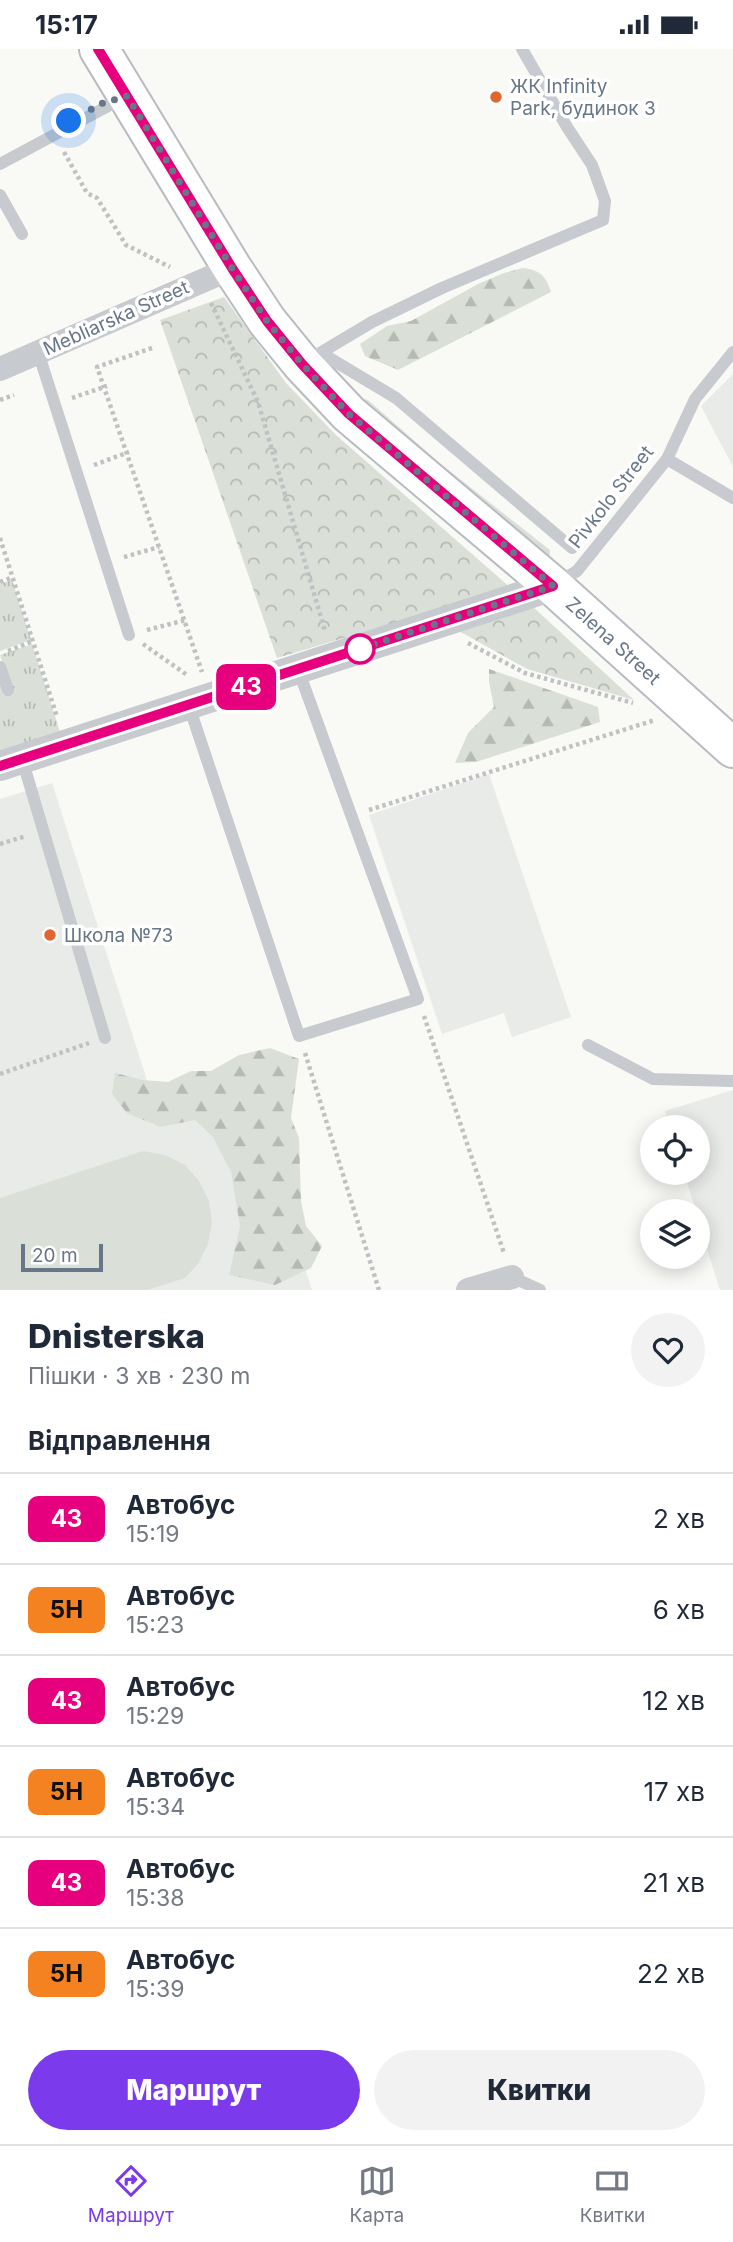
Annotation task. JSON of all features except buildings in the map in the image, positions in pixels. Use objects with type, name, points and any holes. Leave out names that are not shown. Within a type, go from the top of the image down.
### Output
[{"type":"main road","name":"Zelena Street","points":[[99,49],[127,96],[213,276],[312,358],[349,414],[730,739]]},
{"type":"street","name":"Mebliarska Street","points":[[0,369],[213,276]]},
{"type":"street","points":[[11,762],[193,693],[298,670],[553,586]]},
{"type":"street","points":[[468,1290],[512,1277]]},
{"type":"lane","points":[[312,358],[372,322],[442,288],[603,220],[605,201],[592,165],[566,127],[523,49]]},
{"type":"lane","points":[[0,163],[127,96]]},
{"type":"lane","points":[[0,156],[103,103],[127,96]]},
{"type":"lane","points":[[0,195],[22,234]]},
{"type":"lane","points":[[38,352],[130,635]]},
{"type":"lane","name":"Pivkolo Street","points":[[553,586],[577,572],[667,459],[695,399],[733,352]]},
{"type":"lane","points":[[312,358],[396,398],[572,548]]},
{"type":"lane","points":[[667,459],[733,498]]},
{"type":"lane","points":[[0,667],[8,690]]},
{"type":"lane","points":[[193,693],[299,1036],[418,999],[298,670]]},
{"type":"lane","points":[[11,762],[43,831],[105,1038]]},
{"type":"lane","points":[[588,1045],[653,1080],[733,1081]]},
{"type":"lane","points":[[512,1277],[540,1290]]},
{"type":"path","points":[[55,135],[87,193],[97,198],[126,245],[213,276],[211,302],[258,402],[328,642]]},
{"type":"path","points":[[152,348],[97,367],[106,386],[204,678]]},
{"type":"path","points":[[55,404],[106,386]]},
{"type":"path","points":[[0,400],[14,395]]},
{"type":"path","points":[[77,472],[128,452]]},
{"type":"path","points":[[0,538],[59,721]]},
{"type":"path","points":[[106,563],[160,546]]},
{"type":"path","points":[[0,582],[13,577]]},
{"type":"path","points":[[130,635],[185,620]]},
{"type":"path","points":[[130,635],[193,693]]},
{"type":"path","points":[[457,637],[525,673],[646,707]]},
{"type":"path","points":[[0,653],[33,641]]},
{"type":"path","points":[[352,815],[658,719]]},
{"type":"path","points":[[0,844],[43,831]]},
{"type":"path","points":[[418,999],[512,1277]]},
{"type":"path","points":[[299,1036],[379,1290]]},
{"type":"path","points":[[0,1074],[105,1038]]},
{"type":"shaded area","points":[[733,374],[733,467],[701,406]]},
{"type":"shaded area","points":[[489,774],[571,1017],[512,1037],[504,1013],[442,1034],[369,815]]},
{"type":"shaded area","name":"Школа №73","points":[[52,783],[153,1099],[242,1071],[312,1290],[0,1290],[0,799]]},
{"type":"shaded area","points":[[733,1090],[733,1290],[720,1290],[710,1258],[710,1199],[692,1199],[688,1185],[710,1185],[710,1115],[666,1115],[665,1111]]},
{"type":"green space","points":[[523,268],[534,270],[541,275],[551,292],[398,370],[365,356],[360,344],[387,326],[411,321],[478,284]]},
{"type":"green space","points":[[224,297],[286,383],[336,435],[511,588],[277,658],[160,320]]},
{"type":"green space","points":[[356,400],[368,400],[442,465],[550,550],[549,562]]},
{"type":"green space","points":[[12,580],[31,640],[0,651],[0,584]]},
{"type":"green space","points":[[532,606],[634,700],[527,669],[457,630]]},
{"type":"green space","points":[[32,644],[60,732],[0,751],[0,676],[12,691],[0,655]]},
{"type":"green space","points":[[489,669],[598,707],[600,722],[476,762],[455,763],[468,733],[494,707]]},
{"type":"green space","points":[[270,1048],[299,1059],[291,1118],[299,1138],[301,1201],[306,1226],[322,1246],[311,1268],[275,1285],[229,1275],[240,1226],[231,1172],[213,1137],[195,1120],[160,1127],[127,1113],[112,1094],[115,1073],[143,1080],[168,1082],[191,1071],[211,1071],[239,1055]]},
{"type":"green space","points":[[143,1151],[165,1155],[185,1165],[199,1181],[209,1201],[212,1223],[208,1244],[198,1264],[185,1278],[147,1290],[0,1290],[0,1198]]},
{"type":"bus line","name":"43","points":[[0,766],[553,586],[349,414],[302,364],[267,321],[232,268],[98,49]]},
{"type":"place","name":"ЖК Infinity Park, будинок 3","points":[[496,97]]},
{"type":"place","name":"Школа №73","points":[[50,935]]},
{"type":"route","points":[[69,121],[103,103],[127,96],[232,268],[267,321],[302,364],[349,414],[553,586],[353,651],[360,649]]}]
